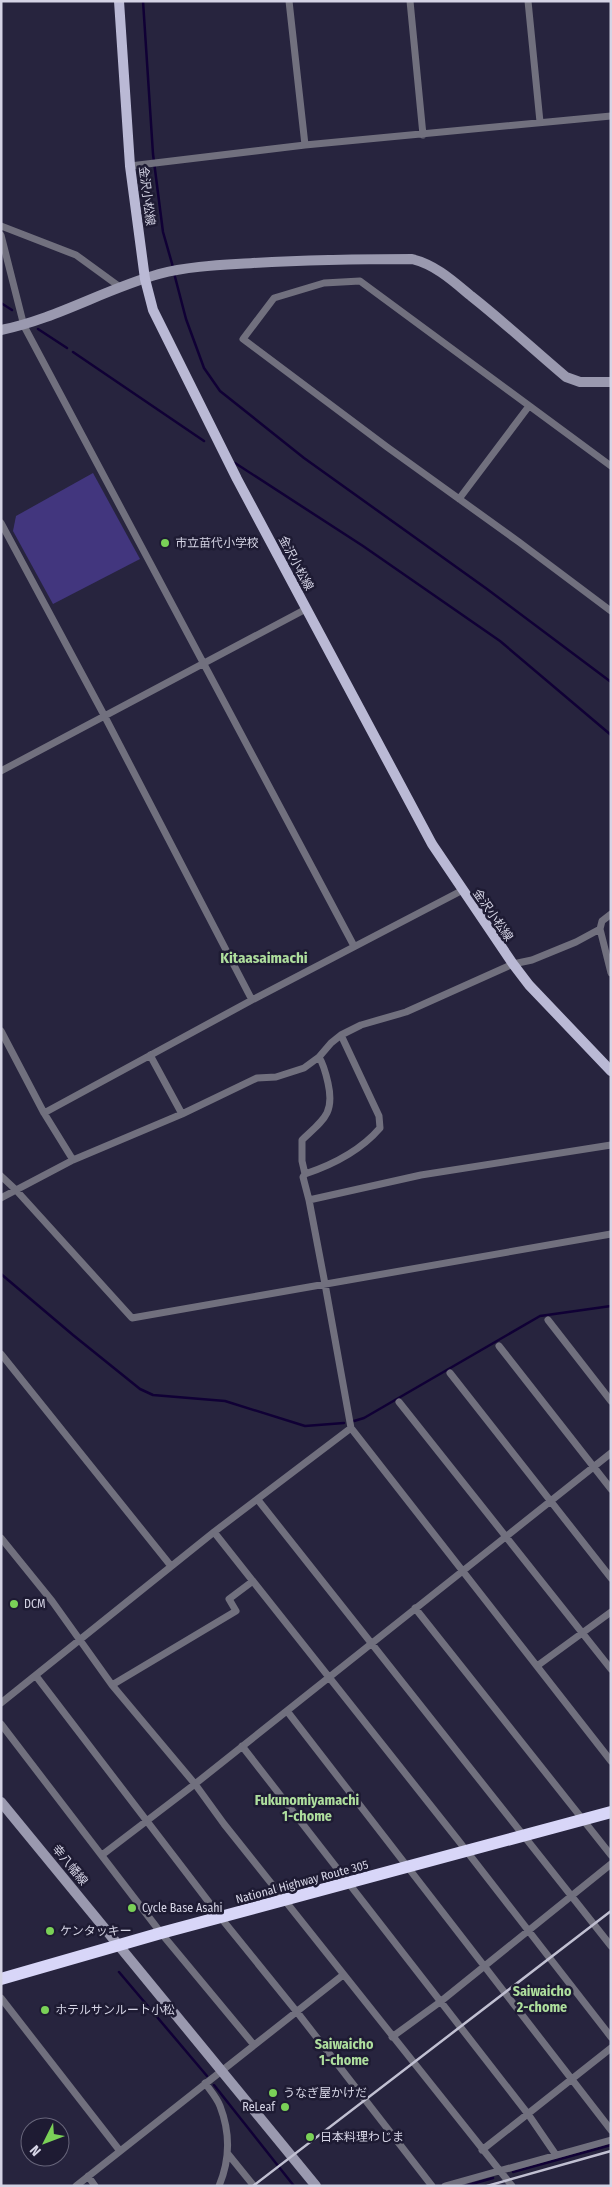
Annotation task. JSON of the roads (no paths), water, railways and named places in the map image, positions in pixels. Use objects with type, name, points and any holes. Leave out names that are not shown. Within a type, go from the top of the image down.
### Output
[{"type":"highway","name":"National Highway Route 305","points":[[1,1979],[161,1933],[611,1812]]},
{"type":"main road","name":"金沢小松線","points":[[119,1],[136,166],[145,279],[153,310],[163,332],[413,811],[461,891],[529,985],[607,1061],[611,1071]]},
{"type":"street","points":[[290,1],[305,146]]},
{"type":"street","points":[[410,1],[423,135]]},
{"type":"street","points":[[528,1],[540,122]]},
{"type":"street","points":[[136,166],[305,146],[611,116]]},
{"type":"street","points":[[1,226],[76,255],[120,287]]},
{"type":"street","points":[[1,235],[24,326],[354,946]]},
{"type":"street","points":[[1,330],[24,326],[120,287],[159,274],[186,269],[268,262],[412,259],[428,263],[443,273],[493,313],[566,377],[580,382],[611,382]]},
{"type":"street","points":[[611,466],[360,281],[324,283],[274,298],[242,339],[387,448],[611,611]]},
{"type":"street","points":[[459,499],[529,406]]},
{"type":"street","points":[[1,524],[104,715],[252,1000]]},
{"type":"street","points":[[1,771],[203,662],[306,609]]},
{"type":"street","points":[[44,1114],[252,1000],[461,891]]},
{"type":"street","points":[[611,914],[602,921],[600,929],[611,973]]},
{"type":"street","points":[[1,1198],[73,1160],[182,1114],[257,1078],[276,1077],[304,1068],[319,1057],[341,1035],[361,1025],[406,1012],[512,964],[540,956],[576,942],[600,929]]},
{"type":"street","points":[[1,1031],[44,1114],[73,1160]]},
{"type":"street","points":[[305,1174],[336,1161],[355,1150],[370,1139],[380,1128],[379,1116],[341,1035]]},
{"type":"street","points":[[150,1055],[182,1114]]},
{"type":"street","points":[[319,1057],[323,1064],[330,1095],[330,1108],[318,1124],[302,1140],[302,1161],[305,1174],[303,1177],[326,1284],[351,1428],[611,1761]]},
{"type":"street","points":[[309,1200],[421,1175],[611,1145]]},
{"type":"street","points":[[1,1176],[16,1190],[132,1318],[611,1234]]},
{"type":"street","points":[[548,1320],[611,1401]]},
{"type":"street","points":[[499,1346],[611,1489]]},
{"type":"street","points":[[3,1359],[171,1566]]},
{"type":"street","points":[[450,1373],[611,1578]]},
{"type":"street","points":[[399,1402],[611,1669]]},
{"type":"street","points":[[1,1702],[36,1676],[214,1532],[351,1428]]},
{"type":"street","points":[[102,1855],[195,1784],[461,1570],[611,1453]]},
{"type":"street","points":[[258,1500],[370,1644],[611,1946]]},
{"type":"street","points":[[214,1532],[611,2037]]},
{"type":"street","points":[[1,1538],[52,1601],[112,1685],[195,1784],[224,1824],[343,1975],[512,2186]]},
{"type":"street","points":[[112,1685],[236,1611],[229,1599],[253,1582]]},
{"type":"street","points":[[415,1608],[611,1855]]},
{"type":"street","points":[[537,1666],[611,1612]]},
{"type":"street","points":[[36,1676],[221,1918],[432,2186]]},
{"type":"street","points":[[286,1711],[611,2130]]},
{"type":"street","points":[[1,1724],[161,1933],[254,2045]]},
{"type":"street","points":[[242,1746],[528,2114],[556,2155]]},
{"type":"street","name":"幸八幡線","points":[[1,1802],[117,1946],[222,2070],[316,2186]]},
{"type":"street","points":[[392,2037],[529,1932],[611,1864]]},
{"type":"street","points":[[76,2186],[343,1975]]},
{"type":"street","points":[[1,1998],[120,2151]]},
{"type":"street","points":[[482,2150],[611,2048]]},
{"type":"street","points":[[205,2083],[220,2104],[226,2127],[228,2154],[219,2186]]},
{"type":"street","points":[[445,2186],[611,2140]]},
{"type":"street","points":[[228,2154],[254,2186]]},
{"type":"street","points":[[88,2176],[95,2186]]},
{"type":"waterway","points":[[143,1],[153,154],[163,232],[173,267]]},
{"type":"waterway","points":[[174,273],[186,319],[204,368],[220,391],[304,458],[487,589],[611,682]]},
{"type":"waterway","points":[[1,303],[12,310]]},
{"type":"waterway","points":[[38,329],[67,348]]},
{"type":"waterway","points":[[73,352],[204,441]]},
{"type":"waterway","points":[[235,463],[363,546],[500,641],[611,735]]},
{"type":"waterway","points":[[1,1274],[140,1389],[153,1395],[225,1401],[305,1426],[344,1423]]},
{"type":"waterway","points":[[354,1421],[364,1418],[540,1316],[611,1306]]},
{"type":"waterway","points":[[119,1972],[207,2076]]},
{"type":"waterway","points":[[214,2085],[294,2186]]},
{"type":"waterway","points":[[513,2172],[611,2145]]},
{"type":"waterway","points":[[465,2186],[493,2178]]},
{"type":"railway","points":[[253,2186],[611,1911]]},
{"type":"railway","points":[[487,2186],[611,2151]]},
{"type":"place","name":"市立苗代小学校","points":[[165,543]]},
{"type":"place","name":"DCM","points":[[14,1604]]},
{"type":"place","name":"Cycle Base Asahi","points":[[132,1908]]},
{"type":"place","name":"ケンタッキー","points":[[50,1931]]},
{"type":"place","name":"ホテルサンルート小松","points":[[45,2010]]},
{"type":"place","name":"うなぎ屋かけだ","points":[[273,2093]]},
{"type":"place","name":"ReLeaf","points":[[285,2107]]},
{"type":"place","name":"日本料理わじま","points":[[310,2137]]},
{"type":"district","name":"Kitaasaimachi","points":[[264,958]]},
{"type":"district","name":"Fukunomiyamachi 1-chome","points":[[307,1808]]},
{"type":"district","name":"Saiwaicho 2-chome","points":[[542,1999]]},
{"type":"district","name":"Saiwaicho 1-chome","points":[[344,2052]]}]
